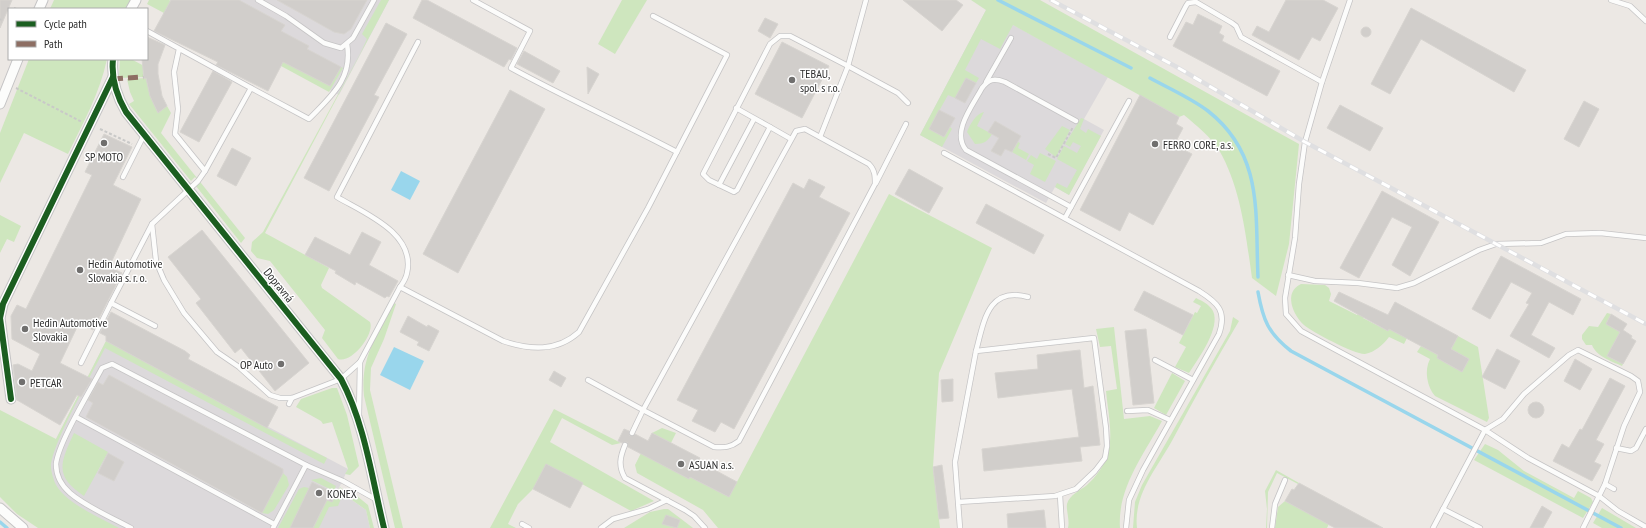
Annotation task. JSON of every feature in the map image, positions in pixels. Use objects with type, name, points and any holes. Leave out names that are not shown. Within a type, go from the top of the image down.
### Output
[{"type":"street","points":[[0,104],[18,60]]},
{"type":"street","name":"Dopravná","points":[[113,60],[113,77],[122,104],[144,135],[341,379],[347,391],[360,428],[384,528]]},
{"type":"street","name":"Dopravná","points":[[11,399],[0,318],[3,304],[113,77]]},
{"type":"street","points":[[0,508],[23,528]]},
{"type":"lane","points":[[258,0],[286,16],[324,43],[341,48],[353,38],[374,0]]},
{"type":"lane","points":[[473,0],[530,30],[511,68],[558,94],[618,121],[677,152]]},
{"type":"lane","points":[[820,137],[848,66],[866,0]]},
{"type":"lane","points":[[1350,0],[1322,82],[1305,142],[1299,184],[1295,238],[1284,306],[1290,320],[1301,331],[1485,430],[1528,458],[1599,496],[1618,511],[1646,526]]},
{"type":"lane","points":[[1611,0],[1630,6],[1646,21]]},
{"type":"lane","points":[[1170,37],[1186,6],[1192,1],[1196,2],[1236,26],[1241,37],[1322,82]]},
{"type":"lane","points":[[400,288],[504,341],[519,346],[532,349],[550,347],[572,338],[586,322],[727,55],[654,16]]},
{"type":"lane","points":[[148,32],[309,119],[335,92],[348,68],[349,55],[347,44]]},
{"type":"lane","points":[[770,127],[737,190],[734,192],[730,191],[705,177],[703,174],[770,44],[780,36],[790,36],[848,66],[898,93],[908,103]]},
{"type":"lane","points":[[1011,38],[961,129],[960,137],[962,145],[966,150],[1071,207]]},
{"type":"lane","points":[[152,224],[156,261],[164,280],[188,318],[217,352],[239,367],[270,395],[280,398],[292,398],[341,379],[360,362],[400,288],[407,273],[407,256],[398,238],[391,229],[337,197],[418,42]]},
{"type":"lane","points":[[179,49],[174,72],[178,109],[175,134],[205,171]]},
{"type":"lane","points":[[986,82],[997,79],[1005,82],[1076,121]]},
{"type":"lane","points":[[81,363],[152,224],[198,181],[251,88]]},
{"type":"lane","points":[[1064,218],[1129,101]]},
{"type":"lane","points":[[736,108],[791,139]]},
{"type":"lane","points":[[719,185],[754,118]]},
{"type":"lane","points":[[588,380],[714,447],[725,448],[733,446],[739,441],[906,124]]},
{"type":"lane","points":[[632,433],[643,410],[791,139],[800,129],[805,129],[869,164],[875,175],[875,184]]},
{"type":"lane","points":[[124,177],[144,135]]},
{"type":"lane","points":[[944,153],[1199,291],[1218,306],[1223,319],[1222,326],[1170,420],[1129,500],[1126,528]]},
{"type":"lane","points":[[1288,275],[1315,281],[1358,283],[1398,288],[1414,283],[1479,250],[1496,244],[1542,243],[1566,234],[1600,233],[1646,238]]},
{"type":"lane","points":[[960,528],[955,462],[976,351],[987,313],[995,302],[1002,296],[1009,295],[1028,297]]},
{"type":"lane","points":[[111,303],[155,326]]},
{"type":"lane","points":[[958,502],[1060,495],[1076,489],[1086,481],[1105,458],[1107,446],[1094,338],[976,351]]},
{"type":"lane","points":[[1433,528],[1485,430],[1503,418],[1524,394],[1569,355],[1578,350],[1638,381],[1640,392],[1624,426],[1599,496],[1583,528]]},
{"type":"lane","points":[[1155,360],[1193,380]]},
{"type":"lane","points":[[360,362],[358,402],[360,428]]},
{"type":"lane","points":[[131,528],[71,494],[60,481],[56,464],[58,455],[76,417],[102,368],[112,364],[306,465],[343,481],[378,500]]},
{"type":"lane","points":[[289,404],[292,398]]},
{"type":"lane","points":[[1127,411],[1148,410],[1170,420]]},
{"type":"lane","points":[[76,417],[274,526],[306,465]]},
{"type":"lane","points":[[1616,448],[1631,451],[1636,448],[1646,429]]},
{"type":"lane","points":[[625,445],[620,462],[625,478],[694,516],[706,528]]},
{"type":"lane","points":[[1272,528],[1275,504],[1286,480]]},
{"type":"lane","points":[[1604,484],[1614,489]]},
{"type":"lane","points":[[1060,495],[1062,528]]},
{"type":"lane","points":[[601,528],[612,519],[648,509],[667,500]]},
{"type":"lane","points":[[1443,509],[1480,528]]},
{"type":"lane","points":[[522,524],[529,528]]},
{"type":"path","points":[[8,84],[90,126]]},
{"type":"path","points":[[1048,154],[1056,158],[1076,121]]},
{"type":"path","points":[[98,133],[101,128],[138,147]]},
{"type":"shaded area","points":[[170,0],[389,0],[339,95],[174,7]]},
{"type":"shaded area","points":[[986,10],[1108,77],[1084,119],[1104,130],[1069,195],[1055,187],[1046,203],[920,135]]},
{"type":"shaded area","points":[[106,341],[348,469],[338,490],[366,510],[370,528],[111,528],[34,482]]},
{"type":"green space","points":[[54,0],[131,0],[127,8],[50,8]]},
{"type":"green space","points":[[149,0],[169,0],[330,86],[341,67],[343,68],[329,92],[281,66],[164,13],[147,4]]},
{"type":"green space","points":[[381,0],[389,0],[265,233],[329,268],[321,285],[322,288],[370,322],[371,327],[369,334],[356,353],[344,359],[338,359],[322,338],[325,330],[270,261],[257,258],[251,251],[252,242],[263,232],[360,54],[367,39],[362,34]]},
{"type":"green space","points":[[622,0],[647,0],[615,54],[598,44]]},
{"type":"green space","points":[[971,0],[1040,0],[1299,144],[1289,244],[1276,296],[1252,278],[1242,212],[1233,180],[1219,150],[1207,136],[1184,115],[1179,117],[1013,25],[1000,49],[981,39],[965,70],[979,78],[976,83],[966,78],[955,98],[948,95],[929,129],[944,137],[950,127],[952,129],[942,147],[920,135],[986,10]]},
{"type":"green space","points":[[29,60],[107,60],[96,96],[68,154],[24,133],[0,183],[0,133]]},
{"type":"green space","points":[[120,60],[133,60],[146,67],[144,77],[119,78]]},
{"type":"green space","points":[[146,78],[150,96],[158,113],[167,106],[171,113],[161,133],[245,238],[241,243],[196,186],[200,183],[195,177],[191,181],[129,104],[134,101],[127,79]]},
{"type":"green space","points":[[984,112],[977,126],[992,134],[985,142],[975,144],[967,132],[978,115]]},
{"type":"green space","points":[[1081,118],[1084,119],[1080,129],[1086,133],[1088,129],[1101,136],[1069,195],[1055,187],[1057,183],[1067,188],[1077,170],[1057,159],[1064,146],[1077,153],[1081,146],[1073,142],[1070,147],[1065,144]]},
{"type":"green space","points":[[1062,126],[1070,130],[1056,157],[1045,149]]},
{"type":"green space","points":[[1018,142],[1020,143],[1018,148],[1029,154],[1026,160],[1012,152]]},
{"type":"green space","points":[[1040,153],[1056,161],[1045,182],[1030,174],[1034,165],[1027,161],[1031,155],[1037,159]]},
{"type":"green space","points":[[889,194],[992,248],[939,373],[933,467],[940,528],[718,528],[703,510],[637,473],[635,465],[641,453],[689,479],[690,477],[729,497]]},
{"type":"green space","points":[[0,215],[21,226],[14,242],[7,239],[0,253]]},
{"type":"green space","points":[[1301,284],[1325,285],[1329,288],[1331,294],[1329,301],[1357,315],[1361,309],[1366,312],[1363,318],[1388,331],[1389,329],[1407,338],[1404,344],[1389,337],[1378,348],[1365,354],[1353,351],[1316,333],[1300,321],[1293,310],[1291,298],[1292,292]]},
{"type":"green space","points":[[1196,298],[1210,306],[1215,318],[1214,326],[1203,352],[1189,373],[1175,367],[1186,347],[1179,343],[1195,312],[1197,313],[1201,306],[1193,302]]},
{"type":"green space","points":[[394,303],[396,304],[384,339],[371,368],[370,390],[403,528],[395,528],[364,396],[363,382],[367,358],[371,347]]},
{"type":"green space","points":[[1607,313],[1611,314],[1606,324],[1620,332],[1607,356],[1623,364],[1622,366],[1600,355],[1592,345],[1586,345],[1582,339],[1582,335],[1589,326],[1598,327]]},
{"type":"green space","points":[[1233,317],[1239,321],[1148,481],[1139,504],[1137,528],[1133,528],[1135,502],[1142,485],[1230,331]]},
{"type":"green space","points":[[1114,327],[1124,419],[1150,416],[1162,421],[1133,472],[1127,486],[1120,514],[1120,528],[1068,528],[1068,501],[1073,495],[1087,485],[1097,474],[1104,463],[1108,452],[1110,430],[1106,391],[1117,389],[1111,346],[1100,347],[1096,329]]},
{"type":"green space","points":[[1458,336],[1478,347],[1489,418],[1487,422],[1435,396],[1430,388],[1427,378],[1427,368],[1430,359],[1417,352],[1421,346],[1438,355],[1437,358],[1462,372],[1469,359],[1451,349]]},
{"type":"green space","points":[[106,341],[267,428],[327,458],[324,464],[105,348],[65,426],[53,457],[51,469],[56,485],[61,492],[85,510],[119,528],[38,528],[17,514],[0,497],[0,410],[56,439]]},
{"type":"green space","points":[[1172,373],[1185,381],[1166,415],[1154,408]]},
{"type":"green space","points":[[332,388],[337,388],[347,415],[359,466],[350,475],[345,474],[348,469],[332,422],[323,424],[321,421],[296,407],[301,399]]},
{"type":"green space","points":[[554,409],[621,443],[612,445],[562,418],[550,442],[654,501],[631,511],[582,484],[533,489],[518,504],[508,524],[516,528],[490,528]]},
{"type":"green space","points":[[662,428],[676,433],[671,443],[652,433]]},
{"type":"green space","points":[[74,433],[108,452],[84,496],[74,489],[68,482],[62,468],[65,453]]},
{"type":"green space","points":[[1485,444],[1498,450],[1524,471],[1574,498],[1578,491],[1591,498],[1593,502],[1583,518],[1474,460]]},
{"type":"green space","points":[[1276,470],[1299,483],[1298,484],[1277,473],[1268,492],[1266,528],[1267,509],[1265,491]]},
{"type":"green space","points":[[283,473],[287,477],[289,485],[274,510],[268,514],[262,513]]},
{"type":"green space","points":[[321,478],[336,486],[334,491],[311,480]]},
{"type":"green space","points":[[304,487],[309,488],[305,528],[278,528],[299,489]]},
{"type":"green space","points":[[340,487],[344,491],[338,506],[329,507],[319,528],[313,528],[327,500],[332,502]]},
{"type":"green space","points":[[357,496],[368,505],[374,528],[370,528],[366,510],[352,500]]},
{"type":"green space","points":[[1285,501],[1329,524],[1327,528],[1275,528],[1278,507]]},
{"type":"green space","points":[[1602,508],[1636,528],[1602,528],[1593,523]]},
{"type":"green space","points":[[668,509],[693,528],[624,528],[650,512]]},
{"type":"water","points":[[401,171],[420,181],[410,200],[391,190]]},
{"type":"water","points":[[394,347],[424,361],[410,390],[380,375]]},
{"type":"building","points":[[0,0],[12,0],[8,8],[0,28]]},
{"type":"building","points":[[171,0],[239,0],[285,25],[281,31],[309,46],[307,49],[341,67],[330,86],[283,62],[268,91],[216,65],[218,62],[154,31]]},
{"type":"building","points":[[277,0],[367,0],[351,29],[344,34],[334,32]]},
{"type":"building","points":[[422,0],[427,0],[517,48],[511,60],[509,59],[504,67],[413,18]]},
{"type":"building","points":[[903,0],[956,0],[963,5],[942,31]]},
{"type":"building","points":[[1286,0],[1323,0],[1338,8],[1320,41],[1312,37],[1299,60],[1252,35],[1257,26],[1269,32]]},
{"type":"building","points":[[1411,8],[1526,70],[1514,92],[1421,39],[1390,94],[1371,84]]},
{"type":"building","points":[[1198,14],[1222,26],[1219,33],[1224,36],[1222,41],[1280,71],[1267,96],[1173,46],[1186,22],[1193,25]]},
{"type":"building","points":[[765,18],[778,24],[770,38],[758,31]]},
{"type":"building","points":[[386,23],[407,34],[374,95],[379,97],[329,191],[304,178]]},
{"type":"building","points":[[1366,27],[1371,32],[1366,37],[1361,32]]},
{"type":"building","points":[[148,37],[165,45],[158,64],[158,74],[162,96],[167,106],[158,113],[150,96],[146,78],[144,79],[142,60],[148,60]]},
{"type":"building","points":[[782,42],[829,66],[802,118],[755,94]]},
{"type":"building","points":[[524,51],[560,71],[553,83],[517,64]]},
{"type":"building","points":[[587,67],[599,74],[588,94]]},
{"type":"building","points":[[213,71],[232,82],[199,142],[180,132]]},
{"type":"building","points":[[966,78],[976,83],[965,103],[955,98]]},
{"type":"building","points":[[510,90],[545,109],[458,273],[423,254]]},
{"type":"building","points":[[1140,95],[1179,117],[1176,124],[1183,128],[1174,145],[1192,154],[1153,225],[1129,212],[1120,231],[1080,210]]},
{"type":"building","points":[[1584,101],[1599,109],[1579,147],[1564,139]]},
{"type":"building","points":[[1340,105],[1383,128],[1370,151],[1327,128]]},
{"type":"building","points":[[939,110],[955,118],[944,137],[929,129]]},
{"type":"building","points":[[995,121],[1021,136],[1012,152],[1005,149],[1001,156],[991,151],[999,138],[988,132]]},
{"type":"building","name":"Hedin Automotive Slovakia s. r. o.","points":[[104,134],[132,147],[113,185],[141,199],[109,267],[122,273],[93,330],[79,323],[60,363],[92,379],[81,397],[77,395],[60,425],[17,400],[13,365],[18,364],[32,371],[40,354],[12,339],[11,316],[17,305],[26,309],[92,175],[85,172]]},
{"type":"building","points":[[232,148],[251,158],[236,186],[217,176]]},
{"type":"building","points":[[909,169],[943,188],[929,213],[895,194]]},
{"type":"building","points":[[809,179],[825,187],[819,197],[850,213],[734,429],[721,422],[715,432],[692,421],[698,410],[677,400],[793,183],[804,189]]},
{"type":"building","points":[[1382,191],[1439,222],[1410,276],[1392,265],[1412,227],[1392,217],[1359,278],[1340,268]]},
{"type":"building","points":[[986,204],[1044,235],[1034,254],[976,223]]},
{"type":"building","points":[[202,230],[309,363],[275,391],[241,348],[235,353],[196,303],[201,299],[168,257]]},
{"type":"building","points":[[362,232],[381,242],[369,265],[398,281],[389,297],[387,296],[385,298],[356,282],[355,285],[335,273],[336,271],[305,255],[315,237],[350,255]]},
{"type":"building","points":[[1501,256],[1581,299],[1573,315],[1549,302],[1531,335],[1555,348],[1549,358],[1510,336],[1529,304],[1526,303],[1532,293],[1511,282],[1490,319],[1472,309]]},
{"type":"building","points":[[1144,291],[1193,315],[1183,335],[1134,310]]},
{"type":"building","points":[[1339,292],[1388,315],[1395,302],[1458,336],[1451,349],[1469,359],[1462,372],[1437,358],[1438,355],[1389,329],[1388,331],[1334,301]]},
{"type":"building","points":[[111,312],[185,351],[190,355],[188,359],[278,407],[267,428],[106,341],[106,336],[100,333]]},
{"type":"building","points":[[1611,314],[1627,324],[1623,330],[1632,336],[1631,338],[1636,341],[1623,364],[1607,356],[1620,332],[1606,324]]},
{"type":"building","points":[[408,316],[427,327],[428,325],[439,331],[429,351],[417,345],[419,342],[400,332]]},
{"type":"building","points":[[1146,329],[1154,403],[1133,405],[1125,331]]},
{"type":"building","points":[[1497,349],[1520,361],[1505,389],[1482,377]]},
{"type":"building","points":[[1080,350],[1084,388],[1093,386],[1100,445],[1080,447],[1082,461],[984,471],[982,449],[1079,437],[1072,389],[998,398],[995,373],[1038,369],[1037,355]]},
{"type":"building","points":[[1575,359],[1592,369],[1580,390],[1564,381]]},
{"type":"building","points":[[554,371],[566,378],[561,387],[549,380]]},
{"type":"building","points":[[109,375],[283,469],[283,473],[262,513],[86,417],[93,403],[88,400],[98,382],[103,385]]},
{"type":"building","points":[[1610,378],[1625,386],[1596,440],[1604,444],[1594,462],[1601,465],[1592,481],[1553,461],[1562,444],[1569,448],[1580,429],[1582,430]]},
{"type":"building","points":[[953,379],[953,401],[942,402],[941,380]]},
{"type":"building","points":[[1536,402],[1543,407],[1544,410],[1539,417],[1536,418],[1529,413],[1528,410],[1533,403]]},
{"type":"building","points":[[624,429],[629,431],[630,436],[635,434],[648,441],[652,433],[700,458],[698,461],[737,482],[729,497],[690,477],[689,479],[628,447],[627,442],[622,443],[618,441]]},
{"type":"building","points":[[108,453],[124,462],[114,481],[98,473]]},
{"type":"building","points":[[546,464],[583,483],[570,508],[533,489]]},
{"type":"building","points":[[942,465],[949,518],[939,519],[933,467]]},
{"type":"building","points":[[312,482],[336,494],[332,502],[327,500],[313,528],[290,528]]},
{"type":"building","points":[[1299,483],[1383,528],[1335,528],[1285,501],[1292,489],[1294,490]]},
{"type":"building","points":[[1542,506],[1552,512],[1543,528],[1530,528]]},
{"type":"building","points":[[1044,510],[1046,528],[1008,528],[1007,514]]},
{"type":"building","points":[[666,515],[680,520],[677,528],[662,524]]},
{"type":"waterway","points":[[998,0],[1131,68]]},
{"type":"waterway","points":[[1150,78],[1187,97],[1208,111],[1226,128],[1239,147],[1248,166],[1253,187],[1256,208],[1258,277]]},
{"type":"waterway","points":[[1258,292],[1262,310],[1268,325],[1277,338],[1291,351],[1621,528]]},
{"type":"waterway","points":[[0,522],[7,528]]},
{"type":"railway","points":[[1051,0],[1175,66],[1305,142],[1646,324]]},
{"type":"marked path","points":[[113,79],[143,77]]},
{"type":"cycle path","points":[[113,60],[115,86],[119,99],[126,112],[341,379],[349,396],[362,433],[384,528]]},
{"type":"cycle path","points":[[11,399],[0,318],[3,304],[113,77]]},
{"type":"place","name":"TEBAU, spol. s r.o.","points":[[792,80]]},
{"type":"place","name":"SP MOTO","points":[[104,143]]},
{"type":"place","name":"FERRO CORE, a.s.","points":[[1155,144]]},
{"type":"place","name":"Hedin Automotive Slovakia s. r. o.","points":[[80,270]]},
{"type":"place","name":"Hedin Automotive Slovakia","points":[[25,329]]},
{"type":"place","name":"OP Auto","points":[[281,364]]},
{"type":"place","name":"PETCAR","points":[[22,382]]},
{"type":"place","name":"ASUAN a.s.","points":[[681,464]]},
{"type":"place","name":"KONEX","points":[[319,493]]}]
